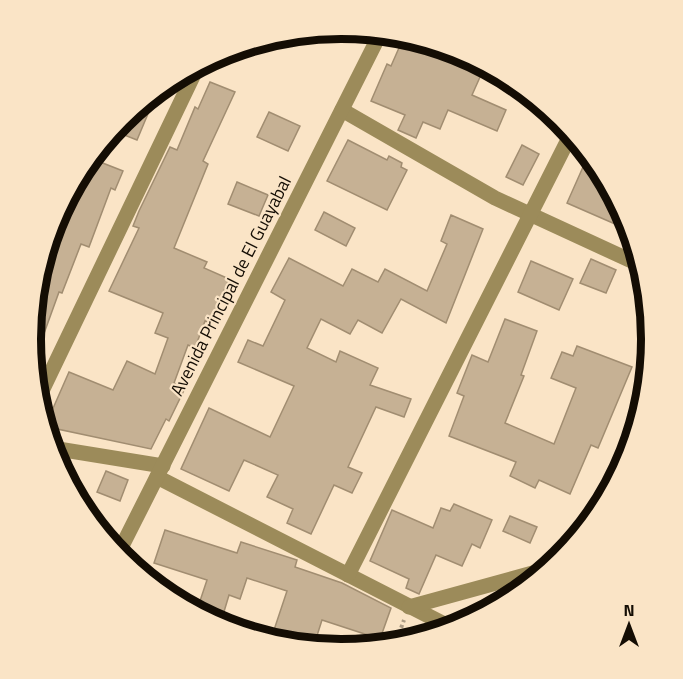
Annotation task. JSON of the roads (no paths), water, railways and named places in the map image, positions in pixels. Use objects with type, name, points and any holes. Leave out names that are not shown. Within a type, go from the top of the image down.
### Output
[{"type":"street","name":"Avenida Principal de El Guayabal","points":[[123,545],[376,42]]},
{"type":"street","points":[[45,385],[192,79]]},
{"type":"street","points":[[342,110],[441,169],[530,214],[632,261]]},
{"type":"street","points":[[348,575],[567,141]]},
{"type":"street","points":[[63,450],[160,471],[348,575],[442,623]]},
{"type":"street","points":[[409,607],[529,574]]}]
